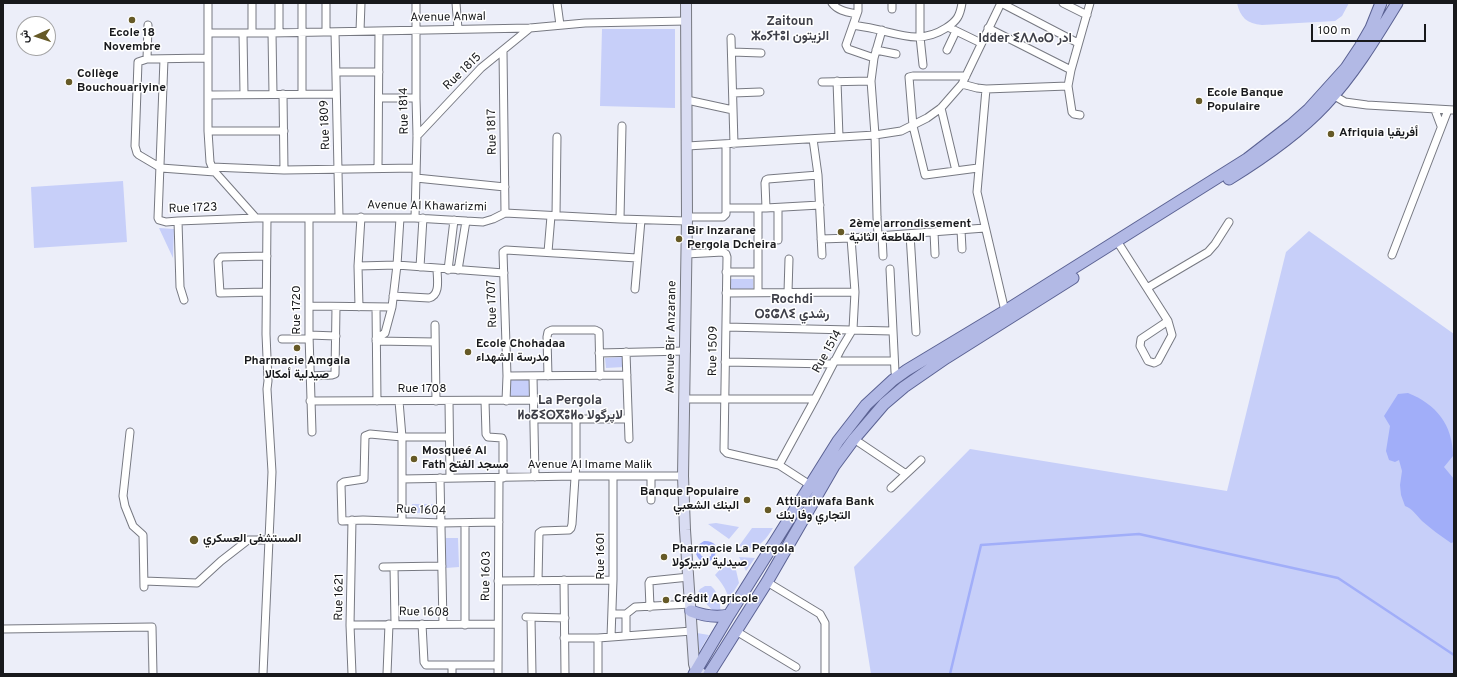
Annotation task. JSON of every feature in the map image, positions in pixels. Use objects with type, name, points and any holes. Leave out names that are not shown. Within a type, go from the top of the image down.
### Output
[{"type":"main road","points":[[1330,93],[1371,28],[1381,3]]},
{"type":"main road","points":[[709,674],[767,582],[834,466],[854,439],[884,404],[904,387],[946,358],[1246,160],[1292,125],[1309,109],[1330,93],[1362,59],[1397,3]]},
{"type":"main road","points":[[697,672],[729,615],[810,485],[838,441],[866,405],[893,380],[932,354],[1119,244]]},
{"type":"main road","points":[[691,608],[703,616],[712,617],[729,615]]},
{"type":"street","points":[[208,3],[208,131],[210,162],[213,169],[256,218]]},
{"type":"street","points":[[252,3],[252,33]]},
{"type":"street","points":[[273,94],[275,33],[279,3]]},
{"type":"street","points":[[302,3],[302,94]]},
{"type":"street","points":[[326,3],[326,32]]},
{"type":"street","points":[[360,31],[361,3]]},
{"type":"street","name":"Rue 1814","points":[[415,218],[417,136],[416,3]]},
{"type":"street","points":[[456,3],[458,29]]},
{"type":"street","points":[[557,3],[560,25]]},
{"type":"street","name":"Avenue Bir Anzarane","points":[[686,3],[687,219],[683,476],[694,664],[697,672]]},
{"type":"street","points":[[832,3],[836,8],[857,14]]},
{"type":"street","points":[[858,3],[857,14],[846,45],[848,49],[874,58]]},
{"type":"street","points":[[920,3],[920,37],[923,64]]},
{"type":"street","points":[[853,25],[882,30],[902,36],[920,37],[935,34],[955,22],[960,16],[962,3]]},
{"type":"street","points":[[687,146],[875,135],[900,131],[913,126],[941,108],[962,84],[1001,3],[1078,43]]},
{"type":"street","points":[[1063,3],[1087,15]]},
{"type":"street","points":[[1080,115],[1072,112],[1068,86],[1078,43],[1090,3]]},
{"type":"street","name":"Avenue Anwal","points":[[208,32],[275,33],[530,28],[585,23],[687,21]]},
{"type":"street","points":[[147,59],[148,25]]},
{"type":"street","points":[[948,26],[981,43]]},
{"type":"street","name":"Rue 1815","points":[[417,136],[472,77],[530,28]]},
{"type":"street","points":[[988,28],[1071,70]]},
{"type":"street","points":[[882,30],[874,58],[871,81],[875,135],[877,216],[883,256]]},
{"type":"street","points":[[378,168],[379,31]]},
{"type":"street","points":[[947,50],[956,31]]},
{"type":"street","name":"Rue 1809","points":[[335,32],[339,217]]},
{"type":"street","points":[[243,33],[244,94]]},
{"type":"street","points":[[731,38],[734,144]]},
{"type":"street","points":[[876,50],[896,54]]},
{"type":"street","name":"Rue 1817","points":[[502,51],[505,213]]},
{"type":"street","points":[[732,52],[761,53]]},
{"type":"street","points":[[208,58],[147,59],[140,60],[137,64],[135,146],[139,155],[161,168],[284,170],[416,168]]},
{"type":"street","points":[[161,168],[164,59]]},
{"type":"street","points":[[336,72],[379,72]]},
{"type":"street","points":[[966,76],[913,76],[909,78],[913,126],[926,175],[978,168]]},
{"type":"street","points":[[837,81],[839,137]]},
{"type":"street","points":[[822,82],[871,81]]},
{"type":"street","points":[[962,84],[986,89],[1068,86]]},
{"type":"street","points":[[986,89],[977,192],[1005,311]]},
{"type":"street","points":[[733,93],[760,92]]},
{"type":"street","points":[[1330,93],[1345,102],[1367,105],[1451,110]]},
{"type":"street","points":[[283,94],[284,170]]},
{"type":"street","points":[[208,95],[336,94]]},
{"type":"street","points":[[379,98],[416,98]]},
{"type":"street","points":[[687,100],[733,110]]},
{"type":"street","points":[[941,108],[956,171]]},
{"type":"street","points":[[1436,110],[1441,126]]},
{"type":"street","points":[[1392,255],[1441,126],[1451,110]]},
{"type":"street","points":[[620,219],[622,126]]},
{"type":"street","points":[[208,131],[284,131]]},
{"type":"street","points":[[557,137],[553,216],[548,252],[637,258]]},
{"type":"street","points":[[813,139],[818,175],[822,255]]},
{"type":"street","points":[[726,144],[726,208],[778,208],[820,205]]},
{"type":"street","name":"Rue 1723","points":[[161,168],[158,218],[161,221],[256,218]]},
{"type":"street","points":[[766,208],[765,183],[768,178],[818,175]]},
{"type":"street","points":[[416,178],[505,187]]},
{"type":"street","name":"Avenue Al Khawarizmi","points":[[256,218],[423,218],[482,222],[493,219],[505,213],[641,220],[723,218],[726,214],[726,208]]},
{"type":"street","points":[[758,208],[758,292]]},
{"type":"street","points":[[778,208],[778,240]]},
{"type":"street","points":[[359,307],[358,266],[361,217]]},
{"type":"street","points":[[263,674],[272,472],[267,389],[267,218]]},
{"type":"street","name":"Rue 1720","points":[[309,218],[309,337],[312,432]]},
{"type":"street","points":[[376,340],[384,333],[392,307],[397,265],[400,218]]},
{"type":"street","points":[[420,267],[423,218]]},
{"type":"street","points":[[448,270],[454,220]]},
{"type":"street","points":[[635,289],[641,220]]},
{"type":"street","points":[[178,221],[180,287],[184,300]]},
{"type":"street","points":[[458,270],[466,221]]},
{"type":"street","points":[[1147,288],[1208,252],[1229,222]]},
{"type":"street","points":[[821,239],[985,228]]},
{"type":"street","points":[[962,230],[962,250]]},
{"type":"street","points":[[934,232],[935,254]]},
{"type":"street","points":[[910,234],[916,332]]},
{"type":"street","name":"Rue 1514","points":[[779,465],[853,329],[855,292],[851,238]]},
{"type":"street","points":[[1119,244],[1168,321],[1172,335],[1160,359],[1154,363],[1148,361],[1140,346],[1141,340],[1168,321]]},
{"type":"street","name":"Rue 1707","points":[[506,401],[503,252],[506,250],[548,252]]},
{"type":"street","name":"Rue 1509","points":[[686,254],[723,252],[727,257],[724,450],[727,453],[779,465]]},
{"type":"street","points":[[266,292],[220,293],[218,261],[221,257],[267,256]]},
{"type":"street","points":[[788,292],[789,259]]},
{"type":"street","points":[[358,266],[397,265],[448,270],[504,272]]},
{"type":"street","points":[[890,268],[895,372]]},
{"type":"street","points":[[393,296],[434,297],[437,289],[437,269]]},
{"type":"street","points":[[726,272],[758,272]]},
{"type":"street","points":[[726,293],[855,292]]},
{"type":"street","points":[[309,306],[392,307]]},
{"type":"street","points":[[310,376],[335,374],[336,306]]},
{"type":"street","points":[[376,307],[377,401]]},
{"type":"street","points":[[434,326],[436,401]]},
{"type":"street","points":[[726,327],[892,331]]},
{"type":"street","points":[[548,376],[547,337],[548,332],[552,330],[597,331],[599,334],[600,376]]},
{"type":"street","points":[[282,340],[336,336]]},
{"type":"street","points":[[376,340],[435,342]]},
{"type":"street","points":[[600,353],[686,351]]},
{"type":"street","points":[[626,352],[629,439]]},
{"type":"street","points":[[725,362],[834,363],[894,361]]},
{"type":"street","points":[[506,376],[627,375]]},
{"type":"street","points":[[533,376],[535,400],[536,476]]},
{"type":"street","points":[[685,399],[815,399]]},
{"type":"street","name":"Rue 1708","points":[[310,401],[535,400]]},
{"type":"street","points":[[399,401],[402,436],[402,521]]},
{"type":"street","points":[[450,401],[450,478]]},
{"type":"street","name":"Rue 1603","points":[[485,401],[486,434],[488,437],[502,438],[503,441],[499,522],[498,674]]},
{"type":"street","points":[[535,418],[628,419]]},
{"type":"street","points":[[538,580],[539,533],[542,531],[571,528],[576,476],[576,418]]},
{"type":"street","points":[[130,432],[123,496],[125,506],[133,526],[143,535],[144,584],[197,583],[221,561],[248,540],[269,540]]},
{"type":"street","name":"Rue 1604","points":[[402,436],[370,434],[365,436],[364,479],[344,482],[342,484],[342,521],[402,521],[441,523],[499,522]]},
{"type":"street","points":[[402,436],[450,437]]},
{"type":"street","points":[[854,439],[906,474]]},
{"type":"street","points":[[891,488],[921,460]]},
{"type":"street","points":[[779,465],[810,485]]},
{"type":"street","name":"Avenue Al Imame Malik","points":[[402,479],[501,478],[536,476],[683,476]]},
{"type":"street","name":"Rue 1601","points":[[611,637],[613,580],[613,476]]},
{"type":"street","points":[[651,476],[651,500]]},
{"type":"street","points":[[440,478],[442,624]]},
{"type":"street","name":"Rue 1621","points":[[352,520],[350,625],[352,674]]},
{"type":"street","points":[[465,523],[465,625]]},
{"type":"street","points":[[383,567],[442,566]]},
{"type":"street","points":[[387,674],[392,624],[394,567]]},
{"type":"street","points":[[650,606],[650,581],[689,577]]},
{"type":"street","points":[[564,580],[565,674]]},
{"type":"street","points":[[498,581],[613,580]]},
{"type":"street","points":[[767,582],[820,614],[823,618],[825,623],[825,674]]},
{"type":"street","points":[[612,614],[626,614],[635,607],[650,606],[691,608]]},
{"type":"street","points":[[626,614],[626,636]]},
{"type":"street","points":[[532,674],[529,618],[564,618]]},
{"type":"street","points":[[422,624],[425,664],[498,665]]},
{"type":"street","name":"Rue 1608","points":[[350,625],[498,624]]},
{"type":"street","points":[[3,629],[152,627],[153,674]]},
{"type":"street","points":[[564,638],[598,638],[692,631]]},
{"type":"street","points":[[736,631],[796,667]]},
{"type":"street","points":[[598,638],[598,674]]},
{"type":"street","points":[[452,665],[452,674]]},
{"type":"shaded area","points":[[1237,3],[1349,3],[1342,16],[1335,21],[1262,25],[1252,23],[1245,19],[1238,8]]},
{"type":"shaded area","points":[[602,29],[675,29],[675,108],[600,106]]},
{"type":"shaded area","points":[[123,181],[127,242],[34,248],[31,187]]},
{"type":"shaded area","points":[[159,228],[174,229],[173,258]]},
{"type":"shaded area","points":[[1309,231],[1454,334],[1454,674],[871,674],[854,567],[970,449],[1227,491],[1286,252]]},
{"type":"shaded area","points":[[729,279],[753,279],[753,290],[729,290]]},
{"type":"shaded area","points":[[623,357],[624,367],[606,368],[605,358]]},
{"type":"shaded area","points":[[510,380],[529,380],[529,398],[509,397]]},
{"type":"shaded area","points":[[412,504],[434,504],[434,513],[413,513]]},
{"type":"shaded area","points":[[716,523],[739,527],[729,539],[708,524]]},
{"type":"shaded area","points":[[752,528],[773,528],[759,545],[750,548],[739,546]]},
{"type":"shaded area","points":[[446,538],[458,538],[459,567],[446,568]]},
{"type":"shaded area","points":[[739,557],[755,558],[746,571]]},
{"type":"shaded area","points":[[729,559],[736,570],[739,583],[729,599],[724,586],[715,575]]},
{"type":"shaded area","points":[[705,586],[711,586],[716,592],[719,600],[721,616],[716,614],[697,594],[700,589]]},
{"type":"shaded area","points":[[691,632],[709,635],[692,664]]},
{"type":"water","points":[[1408,393],[1427,403],[1435,410],[1446,425],[1450,435],[1453,456],[1444,467],[1454,479],[1454,542],[1451,543],[1429,527],[1412,510],[1405,506],[1401,495],[1400,485],[1402,471],[1399,460],[1395,462],[1389,460],[1386,451],[1390,426],[1384,416],[1398,394]]},
{"type":"water","points":[[704,541],[712,542],[716,546],[714,556],[710,561],[701,561],[696,554],[698,545]],"holes":[[[704,545],[708,546],[712,550],[711,556],[706,558],[702,557],[700,554],[700,549]]]},
{"type":"waterway","points":[[950,674],[981,545],[1139,534],[1338,578],[1454,655]]},
{"type":"place","name":"Ecole 18 Novembre","points":[[132,20]]},
{"type":"place","name":"Collège Bouchouariyine","points":[[69,82]]},
{"type":"place","name":"Ecole Banque Populaire","points":[[1199,101]]},
{"type":"place","name":"Afriquia أفريقيا","points":[[1331,134]]},
{"type":"place","name":"2ème arrondissement المقاطعة الثانية","points":[[841,232]]},
{"type":"place","name":"Bir Inzarane Pergola Dcheira","points":[[679,239]]},
{"type":"place","name":"Pharmacie Amgala صيدلية أمكالا","points":[[297,348]]},
{"type":"place","name":"Ecole Chohadaa مدرسة الشهداء","points":[[468,352]]},
{"type":"place","name":"Mosqueé Al Fath مسجد الفتح","points":[[414,459]]},
{"type":"place","name":"Banque Populaire البنك الشعبي","points":[[747,500]]},
{"type":"place","name":"Attijariwafa Bank التجاري وفا بنك","points":[[768,510]]},
{"type":"place","name":"المستشفى العسكري","points":[[194,540]]},
{"type":"place","name":"Pharmacie La Pergola صيدلية لابيركولا","points":[[664,557]]},
{"type":"place","name":"Crédit Agricole","points":[[666,600]]},
{"type":"district","name":"Zaitoun ⵣⴰⵢⵜⵓⵏ الزيتون","points":[[790,30]]},
{"type":"district","name":"Idder ⵉⴷⴷⴰⵔ ادر","points":[[1025,39]]},
{"type":"district","name":"Rochdi ⵔⵓⵛⴷⵉ رشدي","points":[[792,308]]},
{"type":"district","name":"La Pergola ⵍⴰⵒⵉⵔⴳⵓⵍⴰ لاپرگولا","points":[[570,408]]}]
